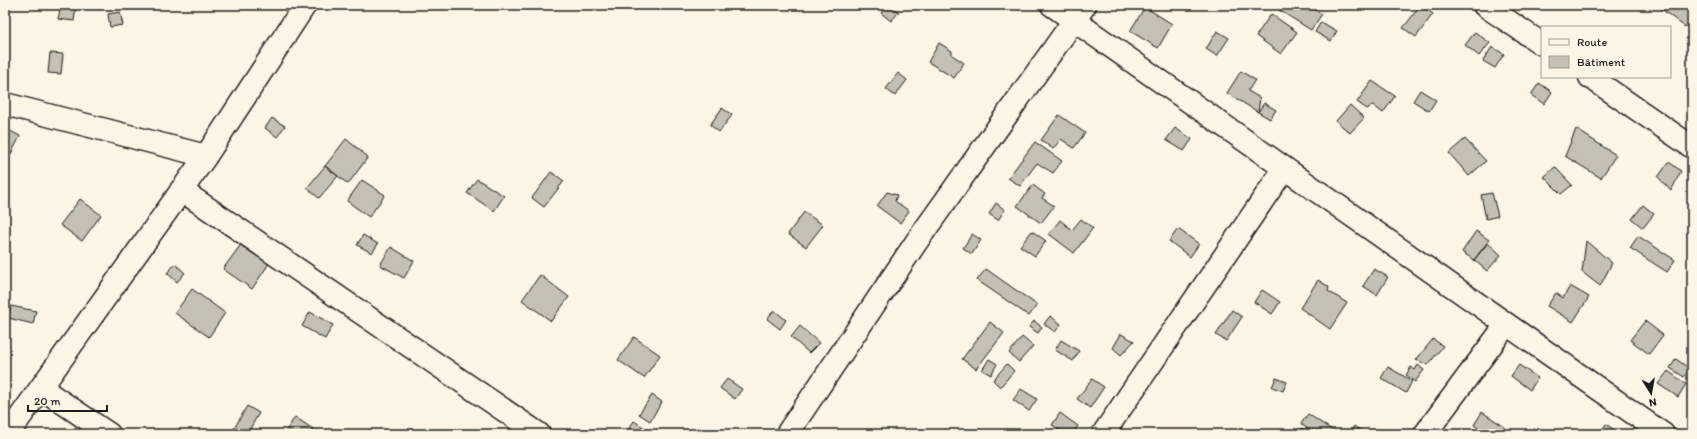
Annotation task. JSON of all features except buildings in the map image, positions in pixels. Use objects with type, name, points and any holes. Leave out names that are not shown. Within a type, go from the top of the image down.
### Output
[{"type":"street","points":[[8,434],[206,156],[305,5]]},
{"type":"street","points":[[1052,5],[1079,13],[1284,169],[1662,434]]},
{"type":"street","points":[[1484,5],[1541,43]]},
{"type":"street","points":[[787,434],[917,241],[1079,13]]},
{"type":"street","points":[[1591,78],[1692,147]]},
{"type":"street","points":[[5,104],[206,156]]},
{"type":"street","points":[[1103,434],[1284,169]]},
{"type":"street","points":[[181,190],[539,434]]},
{"type":"street","points":[[1425,434],[1506,325]]},
{"type":"street","points":[[41,388],[110,434]]}]
